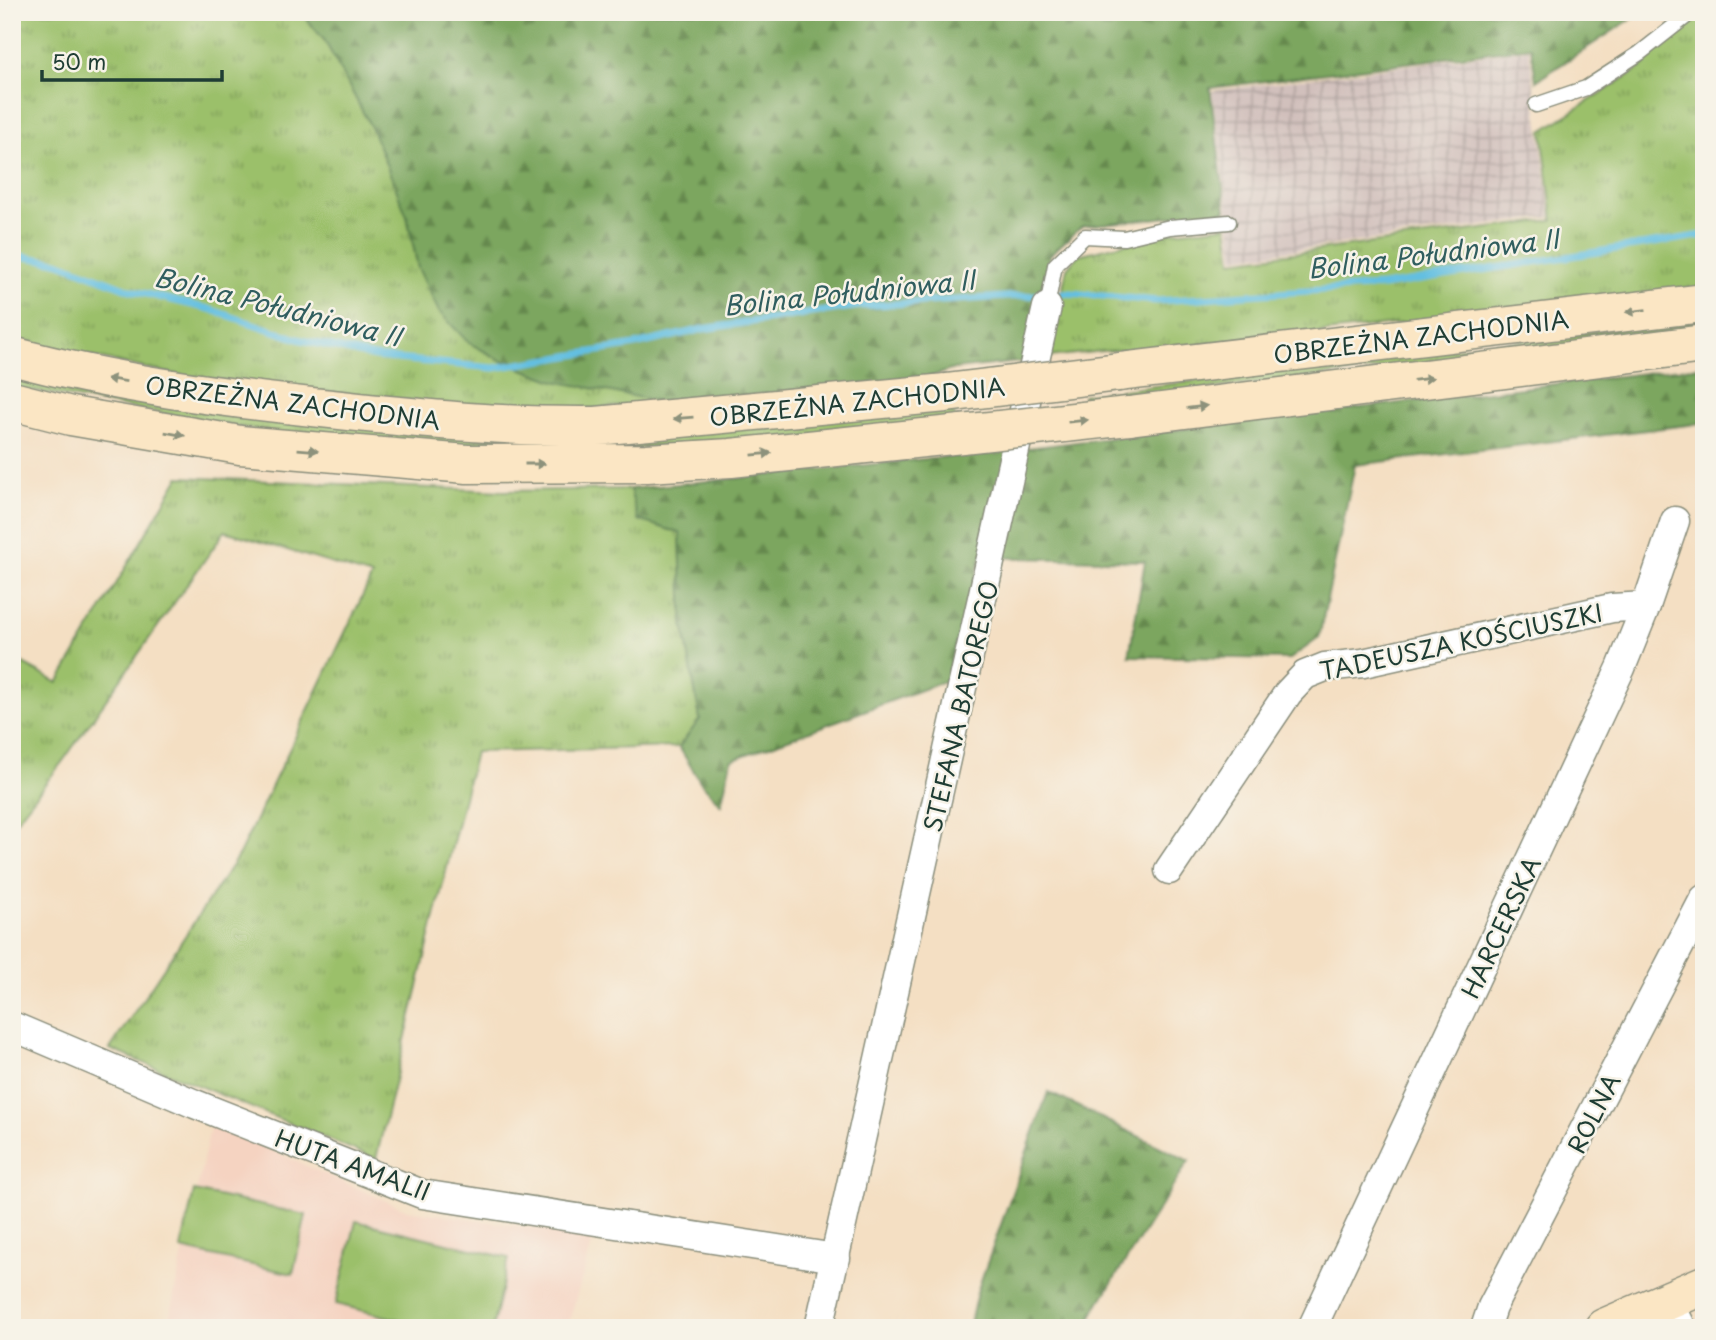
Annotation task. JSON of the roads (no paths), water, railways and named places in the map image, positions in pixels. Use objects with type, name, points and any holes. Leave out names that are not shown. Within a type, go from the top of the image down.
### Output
[{"type":"street","name":"OBRZEŻNA ZACHODNIA","points":[[12,356],[74,373],[240,400],[480,424],[596,426],[946,393],[1704,303]]},
{"type":"street","name":"STEFANA BATOREGO","points":[[820,1328],[1047,307]]},
{"type":"street","name":"OBRZEŻNA ZACHODNIA","points":[[12,401],[71,416],[240,444],[467,464],[647,463],[731,458],[1129,415],[1704,344]]},
{"type":"street","name":"HARCERSKA","points":[[1312,1328],[1615,681],[1646,606],[1675,521]]},
{"type":"street","name":"TADEUSZA KOŚCIUSZKI","points":[[1169,870],[1288,693],[1305,675],[1325,667],[1363,663],[1612,608],[1646,606]]},
{"type":"street","name":"ROLNA","points":[[1485,1328],[1499,1295],[1704,899]]},
{"type":"street","name":"HUTA AMALII","points":[[12,1026],[195,1104],[422,1194],[836,1258]]},
{"type":"street","points":[[1604,1328],[1686,1303]]},
{"type":"lane","points":[[1536,105],[1586,88],[1640,53],[1692,12]]},
{"type":"lane","name":"STEFANA BATOREGO","points":[[1047,307],[1055,265],[1085,236],[1124,239],[1170,227],[1229,222]]},
{"type":"waterway","name":"Bolina Południowa II","points":[[12,255],[58,262],[130,290],[209,309],[298,339],[375,357],[494,368],[635,345],[703,329],[860,306],[1071,293],[1157,301],[1383,286],[1704,235]]}]
